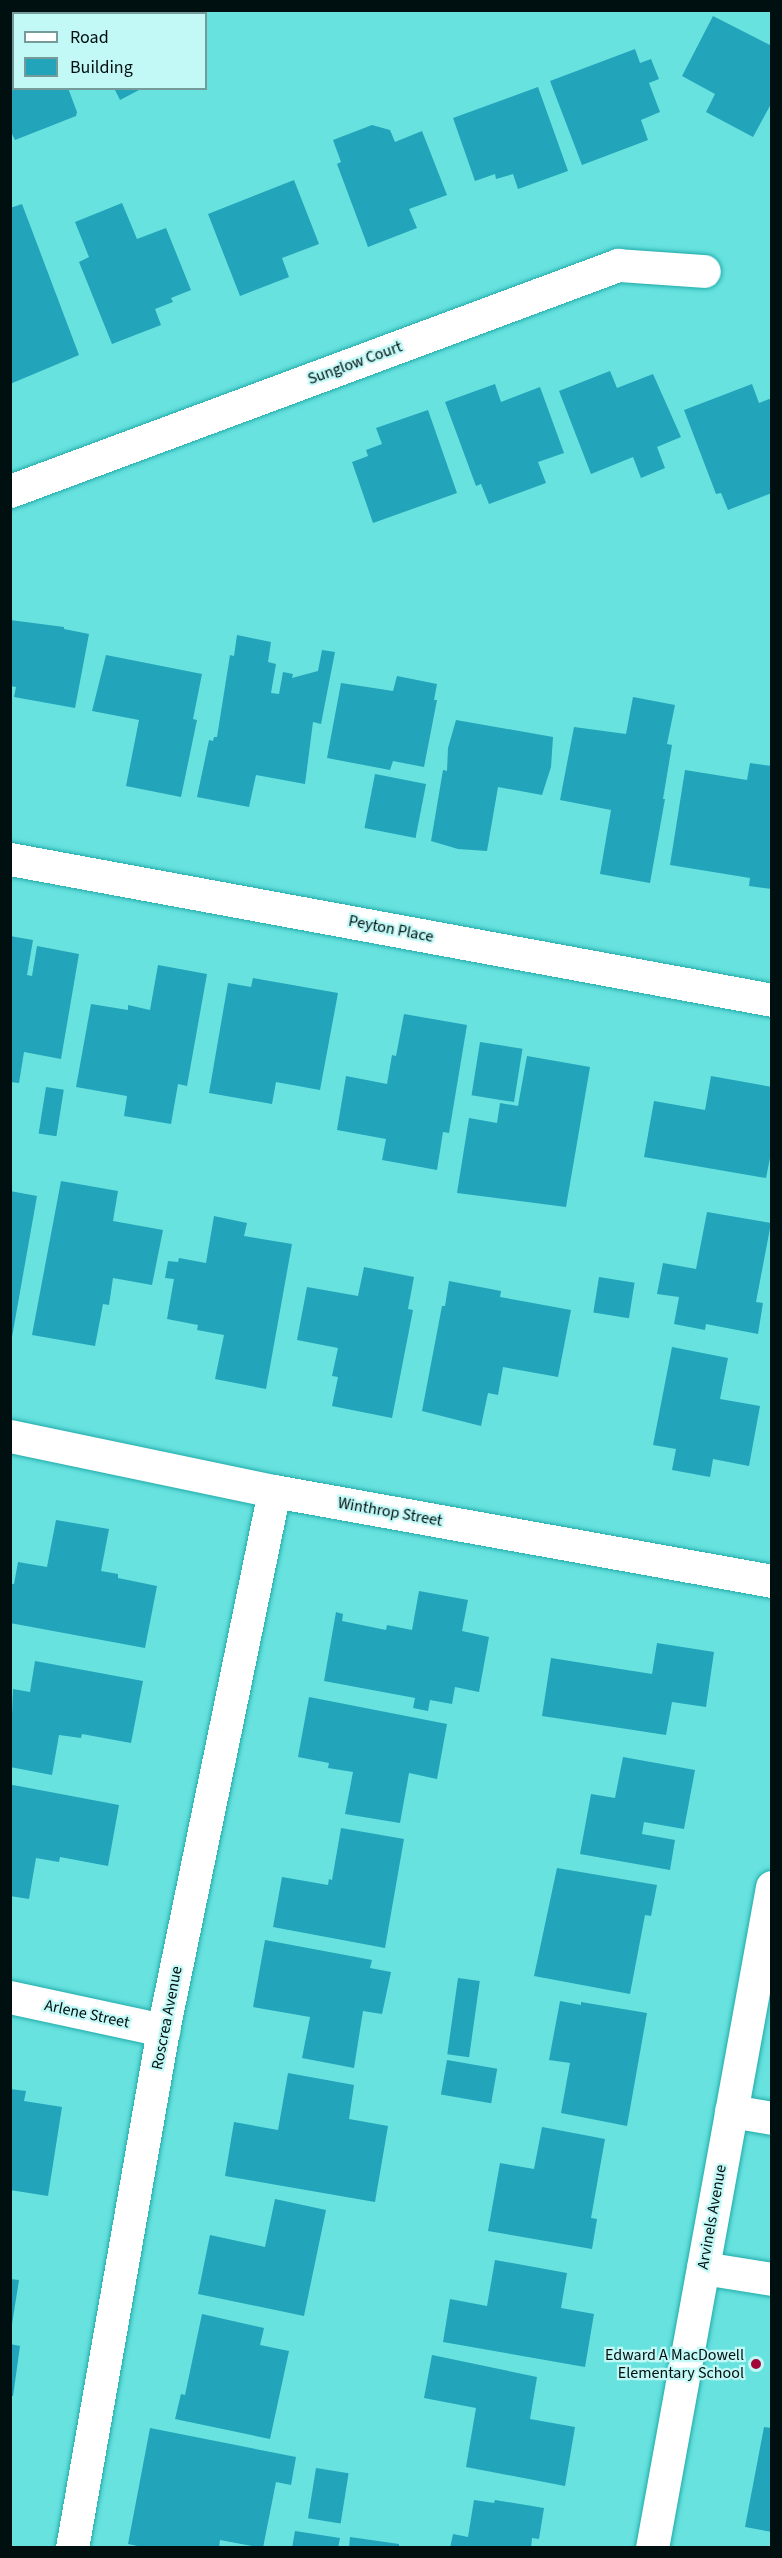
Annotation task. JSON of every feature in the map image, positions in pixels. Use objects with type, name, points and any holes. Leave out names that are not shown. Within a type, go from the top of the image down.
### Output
[{"type":"street","name":"Sunglow Court","points":[[10,492],[618,265],[704,271]]},
{"type":"street","name":"Peyton Place","points":[[10,859],[771,1000]]},
{"type":"street","name":"Winthrop Street","points":[[10,1436],[274,1491],[771,1581]]},
{"type":"street","name":"Roscrea Avenue","points":[[72,2547],[164,2030],[274,1491]]},
{"type":"street","name":"Arvinels Avenue","points":[[652,2547],[771,1887]]},
{"type":"street","name":"Arlene Street","points":[[10,1997],[164,2030]]},
{"type":"street","points":[[731,2111],[771,2118]]},
{"type":"street","points":[[703,2268],[771,2279]]},
{"type":"building","points":[[70,10],[159,10],[159,12],[70,12]]},
{"type":"building","points":[[713,16],[772,46],[772,102],[753,137],[706,112],[715,94],[682,76]]},
{"type":"building","points":[[12,44],[12,90],[69,90],[77,112],[76,116],[15,140],[10,130],[10,45]]},
{"type":"building","points":[[635,49],[640,63],[651,59],[659,79],[649,83],[660,112],[641,120],[648,140],[582,165],[550,81]]},
{"type":"building","points":[[538,87],[568,171],[518,189],[513,174],[496,179],[495,174],[475,181],[453,118]]},
{"type":"building","points":[[115,90],[139,90],[120,100]]},
{"type":"building","points":[[372,125],[390,130],[395,142],[422,131],[447,195],[409,209],[417,228],[368,247],[337,164],[341,162],[333,140]]},
{"type":"building","points":[[294,180],[319,244],[282,258],[289,277],[240,296],[208,214]]},
{"type":"building","points":[[122,203],[137,239],[166,228],[191,290],[171,298],[173,302],[155,309],[161,325],[112,344],[79,262],[89,257],[75,222]]},
{"type":"building","points":[[22,204],[79,355],[10,384],[10,208]]},
{"type":"building","points":[[610,371],[617,388],[653,374],[681,437],[657,447],[665,468],[641,478],[633,457],[591,474],[559,391]]},
{"type":"building","points":[[495,384],[501,402],[540,387],[564,453],[538,462],[546,483],[489,504],[481,484],[476,486],[445,402]]},
{"type":"building","points":[[752,384],[759,403],[772,398],[772,493],[728,510],[721,493],[716,494],[684,410]]},
{"type":"building","points":[[428,410],[457,493],[373,523],[352,462],[368,456],[366,450],[382,444],[376,428]]},
{"type":"building","points":[[10,620],[64,627],[64,629],[89,634],[75,708],[14,697],[16,687],[10,686]]},
{"type":"building","points":[[237,635],[271,642],[268,662],[276,664],[271,693],[279,694],[283,672],[293,674],[292,678],[318,671],[322,650],[335,652],[321,724],[313,722],[305,784],[256,775],[249,807],[197,797],[209,740],[213,741],[214,737],[217,737],[230,655],[234,656]]},
{"type":"building","points":[[106,655],[202,674],[193,719],[197,720],[181,797],[126,786],[139,720],[92,711]]},
{"type":"building","points":[[397,676],[437,684],[434,700],[437,700],[424,767],[393,761],[390,770],[327,758],[341,683],[393,691]]},
{"type":"building","points":[[633,697],[675,705],[667,744],[672,745],[663,799],[665,799],[650,883],[600,874],[611,810],[560,800],[574,727],[626,734]]},
{"type":"building","points":[[456,720],[553,737],[551,767],[542,795],[498,787],[487,851],[458,849],[431,841],[443,770],[447,771],[448,748]]},
{"type":"building","points":[[750,763],[772,766],[772,889],[749,886],[750,878],[670,865],[685,770],[747,780]]},
{"type":"building","points":[[375,774],[426,784],[416,838],[365,828]]},
{"type":"building","points":[[10,936],[33,940],[27,975],[32,976],[37,946],[79,954],[61,1059],[24,1052],[19,1083],[10,1082]]},
{"type":"building","points":[[158,965],[207,974],[187,1086],[178,1084],[171,1124],[124,1116],[127,1096],[76,1087],[91,1004],[128,1010],[128,1005],[150,1010]]},
{"type":"building","points":[[253,978],[338,993],[320,1090],[276,1082],[272,1104],[209,1093],[228,983],[251,987]]},
{"type":"building","points":[[404,1014],[467,1025],[449,1133],[443,1132],[437,1170],[382,1160],[386,1139],[337,1130],[346,1076],[387,1084],[392,1055],[396,1056]]},
{"type":"building","points":[[480,1042],[522,1049],[514,1102],[472,1095]]},
{"type":"building","points":[[527,1056],[590,1067],[566,1207],[457,1193],[469,1118],[497,1123],[500,1103],[518,1106]]},
{"type":"building","points":[[711,1076],[772,1087],[772,1148],[766,1178],[644,1157],[654,1101],[705,1110]]},
{"type":"building","points":[[46,1087],[64,1090],[56,1136],[39,1133]]},
{"type":"building","points":[[61,1181],[118,1191],[113,1221],[163,1230],[152,1285],[113,1278],[109,1305],[103,1304],[95,1346],[32,1335]]},
{"type":"building","points":[[10,1191],[37,1196],[12,1337],[10,1337]]},
{"type":"building","points":[[707,1212],[771,1223],[756,1302],[763,1303],[758,1334],[706,1324],[705,1330],[674,1324],[679,1297],[657,1294],[663,1263],[696,1269]]},
{"type":"building","points":[[214,1216],[247,1223],[244,1236],[292,1244],[266,1389],[215,1379],[224,1335],[197,1330],[198,1325],[167,1319],[174,1279],[165,1278],[168,1261],[178,1262],[179,1258],[206,1263]]},
{"type":"building","points":[[364,1267],[414,1277],[408,1309],[413,1310],[392,1418],[332,1406],[338,1377],[332,1376],[338,1348],[297,1340],[307,1287],[358,1296]]},
{"type":"building","points":[[599,1277],[635,1283],[629,1318],[593,1313]]},
{"type":"building","points":[[449,1281],[501,1291],[500,1297],[571,1310],[558,1377],[503,1367],[498,1395],[488,1393],[481,1426],[422,1411]]},
{"type":"building","points":[[672,1347],[728,1358],[720,1399],[760,1406],[749,1466],[713,1459],[710,1477],[672,1470],[676,1449],[653,1445]]},
{"type":"building","points":[[56,1520],[109,1529],[101,1571],[118,1574],[118,1578],[157,1586],[145,1648],[10,1623],[10,1584],[14,1584],[18,1562],[47,1567]]},
{"type":"building","points":[[419,1591],[468,1600],[462,1631],[489,1637],[479,1692],[455,1687],[452,1704],[430,1700],[428,1711],[413,1708],[415,1698],[324,1681],[336,1612],[343,1614],[342,1621],[386,1630],[387,1625],[412,1630]]},
{"type":"building","points":[[657,1643],[714,1652],[706,1707],[672,1702],[666,1735],[542,1716],[551,1658],[652,1674]]},
{"type":"building","points":[[35,1661],[143,1681],[131,1743],[82,1734],[81,1738],[59,1735],[52,1775],[10,1767],[13,1689],[30,1692]]},
{"type":"building","points":[[309,1697],[447,1724],[437,1779],[409,1773],[400,1823],[345,1814],[353,1772],[328,1768],[329,1763],[298,1757]]},
{"type":"building","points":[[623,1757],[695,1770],[684,1829],[644,1822],[642,1834],[675,1840],[670,1870],[580,1854],[591,1794],[615,1798]]},
{"type":"building","points":[[10,1786],[119,1805],[108,1866],[60,1857],[59,1862],[36,1858],[29,1899],[10,1896]]},
{"type":"building","points":[[341,1828],[404,1839],[385,1948],[273,1927],[282,1877],[328,1885],[329,1879],[332,1880]]},
{"type":"building","points":[[557,1868],[657,1885],[651,1916],[645,1915],[630,1994],[534,1976]]},
{"type":"building","points":[[265,1940],[372,1960],[370,1968],[391,1972],[382,2014],[363,2011],[354,2068],[302,2058],[310,2017],[253,2007]]},
{"type":"building","points":[[458,1978],[480,1981],[469,2057],[447,2054]]},
{"type":"building","points":[[560,2001],[581,2005],[581,2002],[647,2013],[627,2126],[561,2113],[570,2063],[549,2060]]},
{"type":"building","points":[[447,2060],[497,2069],[491,2103],[441,2094]]},
{"type":"building","points":[[288,2073],[354,2085],[349,2119],[388,2126],[375,2202],[225,2176],[234,2122],[278,2130]]},
{"type":"building","points":[[10,2089],[26,2091],[24,2101],[62,2107],[48,2196],[10,2190]]},
{"type":"building","points":[[542,2127],[605,2139],[591,2218],[597,2219],[592,2249],[488,2231],[500,2163],[534,2169]]},
{"type":"building","points":[[275,2199],[326,2210],[304,2316],[198,2294],[210,2235],[265,2247]]},
{"type":"building","points":[[495,2260],[567,2273],[561,2308],[594,2314],[585,2367],[443,2342],[450,2299],[487,2306]]},
{"type":"building","points":[[10,2279],[19,2280],[12,2324],[10,2324]]},
{"type":"building","points":[[202,2314],[264,2328],[260,2345],[289,2351],[270,2439],[175,2419],[181,2394],[185,2395]]},
{"type":"building","points":[[10,2344],[20,2346],[13,2396],[10,2396]]},
{"type":"building","points":[[432,2355],[537,2377],[530,2419],[575,2427],[565,2486],[466,2467],[476,2408],[424,2398]]},
{"type":"building","points":[[764,2427],[772,2428],[772,2532],[745,2527]]},
{"type":"building","points":[[150,2428],[296,2457],[291,2485],[276,2482],[263,2548],[220,2540],[219,2548],[147,2548],[128,2544]]},
{"type":"building","points":[[316,2468],[349,2473],[341,2524],[308,2518]]},
{"type":"building","points":[[474,2500],[494,2503],[495,2500],[544,2508],[539,2539],[532,2538],[531,2548],[450,2548],[453,2534],[468,2537]]},
{"type":"building","points":[[295,2531],[340,2538],[338,2548],[292,2548]]},
{"type":"building","points":[[350,2537],[399,2544],[399,2548],[349,2548]]},
{"type":"place","name":"Edward A MacDowell Elementary School","points":[[756,2364]]}]
